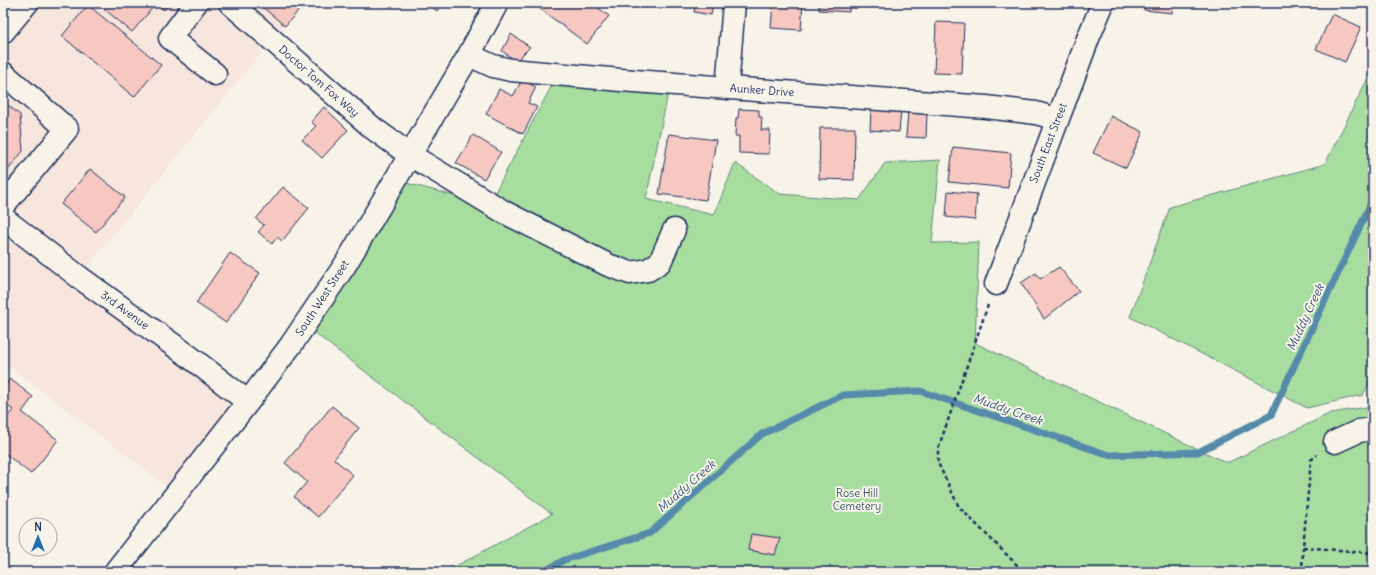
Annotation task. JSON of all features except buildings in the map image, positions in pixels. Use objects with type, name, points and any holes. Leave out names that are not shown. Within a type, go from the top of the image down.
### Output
[{"type":"street","points":[[3,32],[27,3]]},
{"type":"street","points":[[196,3],[170,38],[215,74]]},
{"type":"street","name":"Doctor Tom Fox Way","points":[[230,3],[374,129],[410,155],[504,212],[608,265],[630,273],[648,270],[660,262],[674,230]]},
{"type":"street","name":"South West Street","points":[[115,572],[291,345],[344,265],[469,55],[497,3]]},
{"type":"street","points":[[727,88],[734,3]]},
{"type":"street","name":"South East Street","points":[[996,284],[1057,119],[1103,3]]},
{"type":"street","name":"Aunker Drive","points":[[469,55],[493,66],[511,70],[621,80],[986,107],[1036,113],[1057,119]]},
{"type":"street","points":[[3,73],[67,129],[3,206]]},
{"type":"street","name":"3rd Avenue","points":[[3,218],[79,277],[190,357],[248,402]]},
{"type":"street","points":[[1335,442],[1359,431],[1373,429]]},
{"type":"path","points":[[996,284],[938,449],[938,464],[959,507],[1020,568],[1029,572]]},
{"type":"path","points":[[1302,572],[1311,460],[1335,442]]},
{"type":"path","points":[[1303,546],[1373,553]]},
{"type":"shaded area","points":[[3,3],[308,3],[272,40],[79,277],[248,402],[176,493],[11,368],[3,376]]},
{"type":"green space","points":[[1373,68],[1373,376],[1363,395],[1307,408],[1130,317],[1170,207],[1325,164]]},
{"type":"green space","name":"Rose Hill Cemetery","points":[[558,74],[670,84],[646,199],[714,215],[735,163],[780,194],[859,200],[885,163],[940,160],[932,243],[979,242],[975,343],[1225,462],[1229,462],[1331,413],[1373,406],[1373,572],[445,572],[552,514],[304,325],[395,180],[455,196],[485,211]]},
{"type":"waterway","name":"Muddy Creek","points":[[543,572],[564,560],[650,533],[762,434],[843,395],[920,391],[1109,455],[1198,452],[1271,415],[1373,199]]}]
